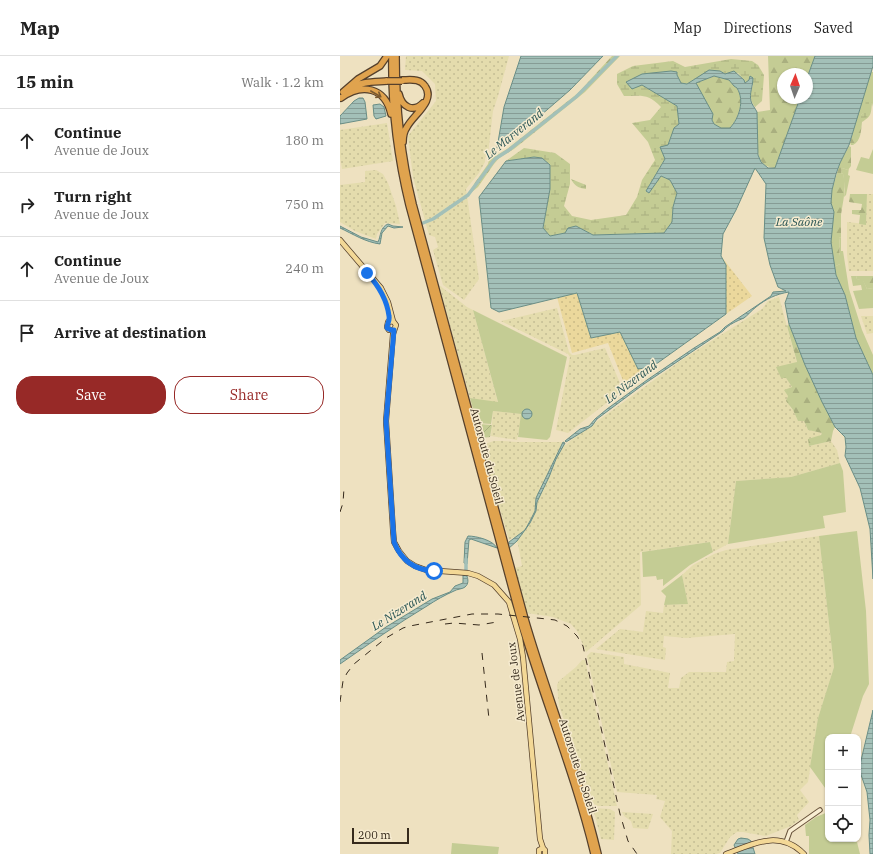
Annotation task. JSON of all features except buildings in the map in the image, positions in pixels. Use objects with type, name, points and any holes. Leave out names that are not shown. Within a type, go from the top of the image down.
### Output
[{"type":"highway","points":[[341,96],[358,79],[380,66],[387,56]]},
{"type":"highway","name":"Autoroute du Soleil","points":[[392,56],[393,102],[396,139],[410,212],[534,665],[574,781],[594,854]]},
{"type":"highway","name":"Autoroute du Soleil","points":[[396,56],[400,80],[399,124],[405,168],[418,226],[525,619],[578,780],[598,854]]},
{"type":"highway","points":[[400,80],[416,81],[424,86],[427,92],[422,105],[413,108],[404,105],[400,98],[400,80]]},
{"type":"highway","points":[[341,96],[352,87],[359,84],[387,81],[414,80],[421,82],[426,87],[428,94],[424,105],[411,120],[405,132],[403,142],[405,168]]},
{"type":"highway","points":[[341,96],[360,89],[370,90],[379,94],[385,100],[389,108],[396,139]]},
{"type":"main road","points":[[340,240],[365,268],[382,294],[391,322],[396,325],[392,330],[387,326],[391,322]]},
{"type":"main road","name":"Avenue de Joux","points":[[392,330],[384,427],[389,510],[394,546],[400,558],[412,568],[425,572],[465,574],[490,582],[509,602],[521,644],[541,850],[545,850],[545,854]]},
{"type":"main road","points":[[726,854],[755,844],[774,842],[787,843],[794,846],[804,854]]},
{"type":"main road","points":[[787,843],[800,854]]},
{"type":"street","points":[[787,843],[794,829],[820,810]]},
{"type":"shaded area","points":[[406,56],[509,56],[493,111],[488,154],[479,173],[466,189],[479,279],[464,300],[443,285],[433,250],[438,247],[435,237],[429,235],[413,177],[408,136],[436,101],[435,84],[422,71],[405,70]]},
{"type":"shaded area","points":[[387,123],[393,161],[342,169],[340,157],[340,130]]},
{"type":"shaded area","points":[[376,170],[383,174],[388,183],[396,206],[400,224],[385,223],[377,234],[376,239],[355,231],[340,222],[340,185],[365,182],[365,171]]},
{"type":"shaded area","points":[[867,194],[873,194],[873,271],[849,271],[847,255],[847,222],[866,224]]},
{"type":"shaded area","points":[[439,285],[473,310],[498,403],[470,398]]},
{"type":"shaded area","points":[[779,297],[797,363],[786,378],[792,387],[788,396],[790,407],[798,421],[804,421],[808,430],[822,433],[809,446],[831,441],[837,450],[840,463],[791,477],[736,481],[728,544],[713,552],[710,542],[640,552],[641,605],[586,652],[577,631],[571,624],[553,617],[527,613],[515,568],[522,566],[518,544],[514,537],[509,540],[481,445],[494,441],[502,441],[561,442],[566,445],[683,359],[762,309],[768,301]]},
{"type":"shaded area","points":[[557,308],[569,352],[572,355],[575,355],[605,348],[623,390],[568,433],[556,430],[570,357],[568,354],[501,321]]},
{"type":"shaded area","points":[[861,316],[873,316],[873,333],[867,334]]},
{"type":"shaded area","points":[[493,411],[522,414],[517,440],[491,436]]},
{"type":"shaded area","points":[[819,536],[834,667],[818,718],[808,782],[800,790],[809,802],[797,815],[799,820],[791,826],[766,836],[737,832],[730,837],[720,853],[671,854],[672,831],[660,817],[665,801],[656,799],[657,795],[617,792],[587,656],[591,652],[624,657],[624,664],[670,673],[668,688],[679,688],[681,678],[689,672],[726,672],[727,662],[734,661],[735,634],[686,638],[664,636],[663,647],[666,648],[665,660],[596,649],[620,629],[643,632],[646,611],[663,613],[664,605],[688,604],[682,575],[693,565],[714,554],[726,550]]},
{"type":"shaded area","points":[[582,660],[585,660],[617,806],[598,806],[591,800],[559,705],[557,685],[559,681]]},
{"type":"shaded area","points":[[593,808],[610,809],[615,812],[614,840],[601,839]]},
{"type":"shaded area","points":[[622,812],[653,814],[648,829],[633,828],[631,821],[624,816]]},
{"type":"green space","points":[[612,56],[620,56],[585,92],[514,149],[499,158],[478,187],[472,192],[474,184],[488,164],[491,150],[493,150],[494,157],[507,149],[578,93]]},
{"type":"green space","points":[[768,56],[815,56],[811,68],[777,68],[777,104],[798,104],[775,168],[768,167],[763,164],[760,160],[758,149],[757,112],[770,110]]},
{"type":"green space","points":[[731,59],[752,61],[758,65],[764,75],[762,101],[755,107],[751,96],[753,85],[750,80],[745,84],[744,80],[738,73],[725,74],[720,71],[696,78],[687,84],[681,83],[677,75],[642,85],[677,106],[679,124],[674,128],[665,159],[646,191],[649,193],[660,176],[670,180],[677,193],[673,207],[672,222],[664,233],[593,235],[576,226],[565,233],[550,236],[543,228],[550,189],[550,165],[542,158],[534,157],[506,161],[524,148],[555,153],[570,164],[570,184],[564,206],[572,216],[591,220],[626,215],[637,197],[642,180],[655,160],[648,142],[632,123],[650,120],[661,107],[648,97],[624,96],[617,84],[617,74],[633,66],[673,61],[685,67]]},
{"type":"green space","points":[[871,72],[873,72],[872,107],[872,102],[866,103],[865,112],[858,115]]},
{"type":"green space","points":[[714,76],[729,80],[737,88],[741,98],[740,109],[730,128],[721,128],[714,124],[696,83]]},
{"type":"green space","points":[[872,99],[872,102],[868,116],[864,119],[856,121],[858,115],[863,114],[866,101]]},
{"type":"green space","points":[[869,101],[872,102],[870,114],[868,118],[862,122],[858,141],[851,145],[850,143],[858,115],[865,112],[865,104]]},
{"type":"green space","points":[[849,146],[851,147],[851,166],[848,170],[842,168],[841,173],[843,174],[845,184],[841,215],[841,237],[839,238],[841,260],[840,264],[834,267],[831,242],[834,212],[831,203],[832,190],[840,163]]},
{"type":"green space","points":[[873,149],[873,174],[856,170],[861,157],[869,159]]},
{"type":"green space","points":[[842,168],[848,170],[849,168],[848,175],[850,176],[846,195],[844,197],[845,189],[843,174],[841,173]]},
{"type":"green space","points":[[571,179],[586,185],[586,189],[577,186]]},
{"type":"green space","points":[[850,194],[867,194],[866,225],[859,224],[860,215],[852,214],[852,210],[861,210],[862,204],[849,202]]},
{"type":"green space","points":[[841,237],[841,251],[843,251],[849,289],[862,330],[873,355],[873,375],[856,338],[845,295],[834,267],[840,264],[839,238]]},
{"type":"green space","points":[[851,276],[856,276],[857,279],[863,280],[867,289],[873,288],[873,308],[859,309],[853,291],[862,290],[861,285],[853,286]]},
{"type":"green space","points":[[856,276],[873,276],[873,288],[867,289],[863,281],[857,279]]},
{"type":"green space","points":[[473,310],[567,357],[550,437],[547,440],[518,437],[521,414],[493,411],[491,424],[477,423],[470,398],[498,402]]},
{"type":"green space","points":[[789,324],[805,365],[835,427],[831,441],[809,446],[808,439],[821,435],[822,433],[808,430],[804,421],[798,421],[793,410],[786,401],[788,396],[784,390],[792,387],[786,378],[781,378],[776,367],[797,362],[787,326]]},
{"type":"green space","points":[[478,424],[492,425],[490,437],[482,438]]},
{"type":"green space","points":[[840,463],[843,471],[846,512],[823,516],[825,528],[728,544],[736,481],[791,477]]},
{"type":"green space","points":[[857,531],[866,611],[869,684],[863,696],[851,734],[825,734],[825,788],[810,767],[818,718],[834,667],[819,536]]},
{"type":"green space","points":[[710,542],[713,552],[690,565],[663,586],[663,579],[657,580],[656,576],[643,577],[642,552]]},
{"type":"green space","points":[[682,575],[688,604],[664,605],[666,596],[661,591]]},
{"type":"green space","points":[[825,813],[825,842],[857,842],[860,854],[809,854],[809,836],[806,836],[805,825],[816,817]]},
{"type":"green space","points":[[452,843],[499,847],[498,854],[451,854]]},
{"type":"sand","points":[[721,256],[752,296],[726,314],[726,265]]},
{"type":"sand","points":[[577,293],[591,338],[620,332],[638,369],[652,367],[626,388],[608,343],[572,353],[557,297]]},
{"type":"water","points":[[521,56],[603,56],[570,90],[533,122],[497,148],[504,107]]},
{"type":"water","name":"La Saône","points":[[815,56],[873,56],[873,66],[849,145],[840,163],[832,190],[831,203],[834,212],[831,242],[836,275],[845,295],[856,338],[873,375],[873,579],[870,529],[860,488],[845,456],[845,437],[835,427],[822,402],[805,365],[789,324],[785,303],[789,292],[771,297],[754,308],[744,318],[730,325],[723,331],[644,384],[597,419],[592,426],[566,442],[565,441],[580,429],[589,426],[607,409],[647,380],[720,332],[725,327],[771,296],[773,292],[786,291],[778,287],[770,265],[764,238],[766,184],[755,168],[736,210],[723,234],[721,256],[726,265],[726,314],[652,367],[638,369],[620,332],[591,338],[577,293],[499,312],[491,308],[479,197],[506,161],[534,157],[542,158],[550,165],[550,189],[543,228],[550,236],[565,233],[568,228],[576,226],[593,235],[664,233],[672,222],[673,207],[677,193],[670,180],[661,176],[649,193],[646,191],[665,159],[660,147],[668,145],[674,128],[679,124],[677,106],[642,85],[632,89],[626,82],[642,74],[671,71],[677,72],[681,83],[687,84],[709,70],[720,71],[725,74],[734,71],[744,80],[745,83],[749,80],[750,76],[753,78],[750,96],[752,104],[757,112],[758,155],[761,162],[768,168],[775,168],[798,104],[813,104],[813,68],[811,68]],"holes":[[[714,76],[729,80],[737,88],[741,98],[740,109],[730,128],[721,128],[714,124],[712,120],[713,114],[696,83]]]},
{"type":"water","points":[[359,98],[363,98],[365,102],[367,119],[340,124],[340,116],[354,101]]},
{"type":"water","points":[[380,104],[384,107],[386,116],[376,119],[374,116],[373,105]]},
{"type":"water","points":[[388,224],[403,227],[394,228],[388,226],[382,233],[380,244],[364,240],[340,228],[340,226],[361,237],[378,242],[383,227]]},
{"type":"water","points":[[527,409],[532,414],[527,419],[522,414]]},
{"type":"water","points":[[563,442],[565,443],[556,459],[537,502],[536,511],[525,530],[535,511],[536,498]]},
{"type":"water","points":[[525,530],[517,541],[508,549],[509,542]]},
{"type":"water","points":[[468,536],[488,541],[497,548],[471,539],[469,540],[467,564],[464,563],[465,542]]},
{"type":"water","points":[[463,575],[467,576],[468,579],[468,583],[465,587],[455,590],[434,602],[340,664],[340,660],[386,627],[432,599],[450,592],[455,586],[463,583]]},
{"type":"water","points":[[873,710],[873,854],[870,854],[870,820],[867,792],[861,775],[861,761]]},
{"type":"water","points":[[741,838],[751,841],[755,854],[738,854],[734,845],[738,839]]},
{"type":"waterway","name":"Le Marverand","points":[[423,223],[433,219],[468,195],[495,159],[509,150],[576,97],[617,56]]},
{"type":"waterway","name":"Le Nizerand","points":[[466,559],[466,574]]},
{"type":"railway","points":[[340,512],[343,503],[344,488]]},
{"type":"railway","points":[[340,702],[343,681],[354,664],[386,638],[403,628],[472,614],[498,614],[555,620],[567,626],[577,636],[583,646],[620,814],[628,841],[637,854]]},
{"type":"railway","points":[[445,624],[454,623],[479,625],[497,622]]},
{"type":"railway","points":[[482,653],[489,719]]},
{"type":"route","points":[[367,273],[379,289],[385,302],[389,317],[387,328],[394,330],[386,421],[394,542],[407,561],[421,569],[434,571]]}]
